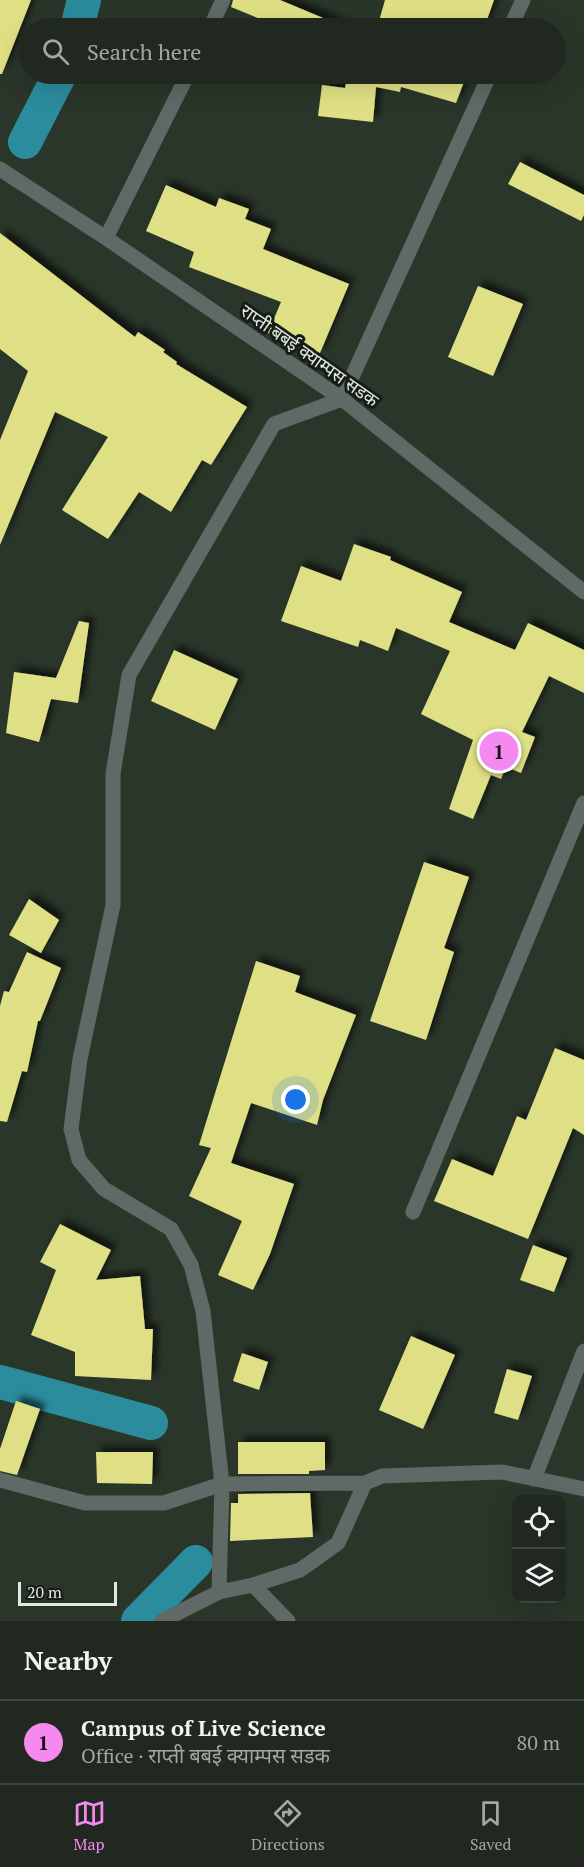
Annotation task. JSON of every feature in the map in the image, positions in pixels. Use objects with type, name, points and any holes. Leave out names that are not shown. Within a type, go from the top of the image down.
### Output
[{"type":"street","points":[[215,18],[223,0]]},
{"type":"street","points":[[515,18],[523,0]]},
{"type":"street","points":[[106,238],[183,84]]},
{"type":"street","points":[[219,1592],[222,1484],[203,1311],[190,1265],[171,1229],[104,1189],[79,1160],[70,1129],[80,1059],[113,905],[113,774],[129,675],[274,424],[342,399],[485,84]]},
{"type":"street","name":"राप्ती बबई क्याम्पस सडक","points":[[0,170],[106,238],[342,399],[584,592]]},
{"type":"street","points":[[412,1212],[584,803]]},
{"type":"street","points":[[534,1479],[584,1351]]},
{"type":"street","points":[[0,1480],[85,1503],[164,1503],[222,1484],[365,1483],[382,1476],[502,1472],[584,1489]]},
{"type":"street","points":[[162,1621],[219,1592],[253,1585],[300,1570],[338,1543],[365,1483]]},
{"type":"street","points":[[253,1585],[288,1621]]},
{"type":"building","points":[[0,0],[31,0],[24,18],[18,18],[18,33],[2,74],[0,74]]},
{"type":"building","points":[[233,0],[280,0],[323,18],[258,18],[231,7]]},
{"type":"building","points":[[385,0],[494,0],[488,18],[380,18]]},
{"type":"building","points":[[346,84],[463,84],[456,103],[401,87],[400,92],[376,87],[373,122],[318,116],[322,85],[345,88]]},
{"type":"building","points":[[520,162],[584,195],[584,215],[581,221],[508,184]]},
{"type":"building","points":[[166,185],[216,207],[219,198],[249,209],[245,219],[271,229],[263,249],[349,284],[320,353],[268,333],[281,302],[189,267],[194,252],[146,231]]},
{"type":"building","points":[[0,233],[135,337],[138,332],[165,350],[163,352],[177,362],[176,364],[247,407],[211,465],[202,460],[171,512],[139,492],[108,539],[62,510],[108,437],[55,412],[0,545],[0,440],[28,371],[0,349]]},
{"type":"building","points":[[478,286],[523,304],[493,376],[448,357]]},
{"type":"building","points":[[354,544],[391,557],[390,560],[462,592],[449,622],[515,650],[528,623],[584,650],[584,693],[549,676],[522,732],[535,737],[521,773],[506,767],[501,779],[491,775],[473,819],[449,809],[473,740],[421,714],[450,651],[396,628],[388,651],[360,640],[358,647],[281,621],[301,566],[341,581]]},
{"type":"building","points":[[79,621],[89,623],[78,703],[51,699],[39,742],[6,733],[14,672],[56,678]]},
{"type":"building","points":[[174,650],[238,679],[215,730],[151,701]]},
{"type":"building","points":[[424,862],[469,877],[444,948],[454,952],[426,1040],[370,1021]]},
{"type":"building","points":[[29,899],[59,920],[41,953],[9,935]]},
{"type":"building","points":[[27,952],[61,968],[40,1021],[38,1021],[27,1072],[22,1071],[7,1122],[0,1121],[0,1006],[4,991],[9,992]]},
{"type":"building","points":[[256,961],[300,976],[295,992],[356,1015],[323,1100],[317,1125],[251,1103],[231,1163],[294,1184],[270,1254],[253,1290],[218,1275],[242,1221],[189,1196],[211,1148],[199,1145]]},
{"type":"building","points":[[555,1048],[584,1060],[584,1135],[573,1128],[528,1239],[434,1201],[452,1159],[493,1176],[517,1116],[526,1120]]},
{"type":"building","points":[[60,1224],[111,1250],[96,1280],[140,1276],[145,1329],[153,1329],[151,1380],[75,1376],[75,1352],[31,1335],[56,1270],[40,1262]]},
{"type":"building","points":[[533,1245],[567,1258],[554,1292],[520,1280]]},
{"type":"building","points":[[411,1336],[455,1355],[423,1429],[379,1410]]},
{"type":"building","points":[[242,1353],[268,1362],[259,1390],[233,1381]]},
{"type":"building","points":[[507,1369],[532,1376],[518,1420],[494,1413]]},
{"type":"building","points":[[16,1401],[40,1409],[17,1475],[0,1471],[0,1449]]},
{"type":"building","points":[[238,1442],[325,1442],[325,1470],[309,1471],[309,1474],[238,1474]]},
{"type":"building","points":[[96,1452],[153,1452],[152,1484],[97,1483]]},
{"type":"building","points":[[310,1493],[313,1537],[230,1541],[231,1503],[238,1503],[238,1494]]},
{"type":"waterway","points":[[80,18],[84,0]]},
{"type":"waterway","points":[[25,142],[55,84]]},
{"type":"waterway","points":[[0,1382],[151,1423]]},
{"type":"waterway","points":[[138,1621],[196,1562]]},
{"type":"place","name":"Campus of Live Science","points":[[499,751]]}]
